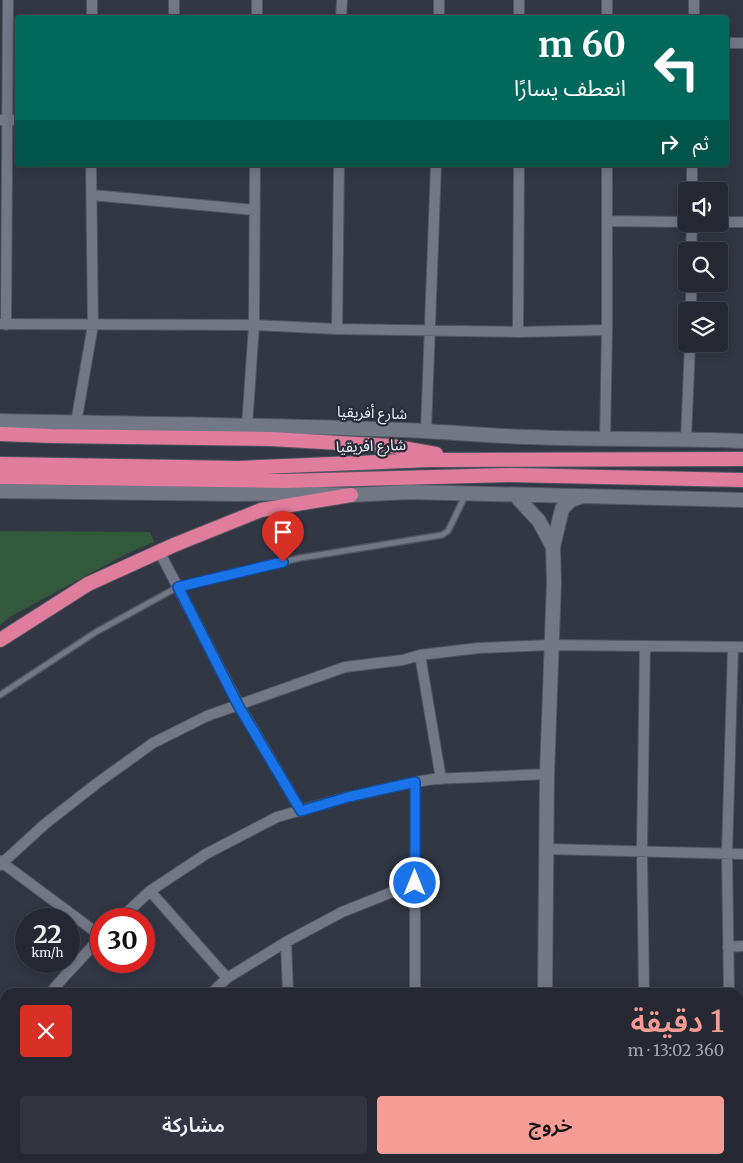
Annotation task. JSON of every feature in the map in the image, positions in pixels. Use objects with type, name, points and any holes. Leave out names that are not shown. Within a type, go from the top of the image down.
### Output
[{"type":"highway","points":[[0,434],[308,441],[391,446],[466,460]]},
{"type":"highway","name":"شارع افريقيا","points":[[0,477],[84,472],[466,460],[743,459]]},
{"type":"highway","name":"شارع افريقيا","points":[[0,464],[84,472],[284,481],[510,476],[743,480]]},
{"type":"highway","points":[[0,640],[88,584],[159,551],[261,510],[351,495]]},
{"type":"street","points":[[8,0],[8,120],[3,324],[254,325],[337,329],[518,332],[607,330]]},
{"type":"street","points":[[92,0],[92,15]]},
{"type":"street","points":[[174,0],[174,15]]},
{"type":"street","points":[[257,0],[257,15]]},
{"type":"street","points":[[341,15],[342,0]]},
{"type":"street","points":[[439,0],[439,15]]},
{"type":"street","points":[[519,15],[520,0]]},
{"type":"street","points":[[607,0],[607,15]]},
{"type":"street","points":[[694,0],[694,15]]},
{"type":"street","points":[[729,43],[743,43]]},
{"type":"street","points":[[76,423],[93,324],[91,167]]},
{"type":"street","points":[[247,426],[254,325],[255,167]]},
{"type":"street","points":[[337,329],[339,167]]},
{"type":"street","points":[[426,431],[436,167]]},
{"type":"street","points":[[518,332],[519,167]]},
{"type":"street","points":[[605,439],[607,167]]},
{"type":"street","points":[[692,167],[692,182]]},
{"type":"street","points":[[92,195],[255,210]]},
{"type":"street","points":[[607,221],[678,222]]},
{"type":"street","points":[[728,222],[743,222]]},
{"type":"street","points":[[686,439],[690,352]]},
{"type":"street","name":"شارع أفريقيا","points":[[0,421],[203,424],[426,431],[527,437],[743,441]]},
{"type":"street","points":[[0,491],[351,495],[409,492],[743,500]]},
{"type":"street","points":[[515,494],[540,521],[553,547]]},
{"type":"street","points":[[545,988],[547,774],[550,645],[554,582],[553,547],[562,509],[572,500],[584,496]]},
{"type":"street","points":[[159,551],[238,705],[301,811]]},
{"type":"street","points":[[90,928],[1,863],[44,824],[153,743],[208,716],[345,667],[403,660],[420,655],[478,648],[550,645],[738,647],[727,854],[729,988]]},
{"type":"street","points":[[644,988],[642,851],[645,646]]},
{"type":"street","points":[[420,655],[441,779]]},
{"type":"street","points":[[132,908],[150,891],[206,854],[277,817],[348,797],[415,782],[547,774]]},
{"type":"street","points":[[415,782],[415,988]]},
{"type":"street","points":[[546,849],[743,854]]},
{"type":"street","points":[[217,988],[227,978],[286,942],[342,912],[415,883]]},
{"type":"street","points":[[150,891],[227,978]]},
{"type":"street","points":[[286,942],[288,988]]},
{"type":"street","points":[[728,947],[743,946]]},
{"type":"street","points":[[54,988],[90,948]]},
{"type":"lane","points":[[0,695],[96,632],[178,587],[300,558],[442,535],[448,532],[466,494]]},
{"type":"green space","points":[[0,531],[150,532],[154,542],[126,554],[10,617],[0,625]]},
{"type":"route","points":[[283,562],[178,587],[238,705],[301,811],[348,797],[415,782],[415,883]]}]
